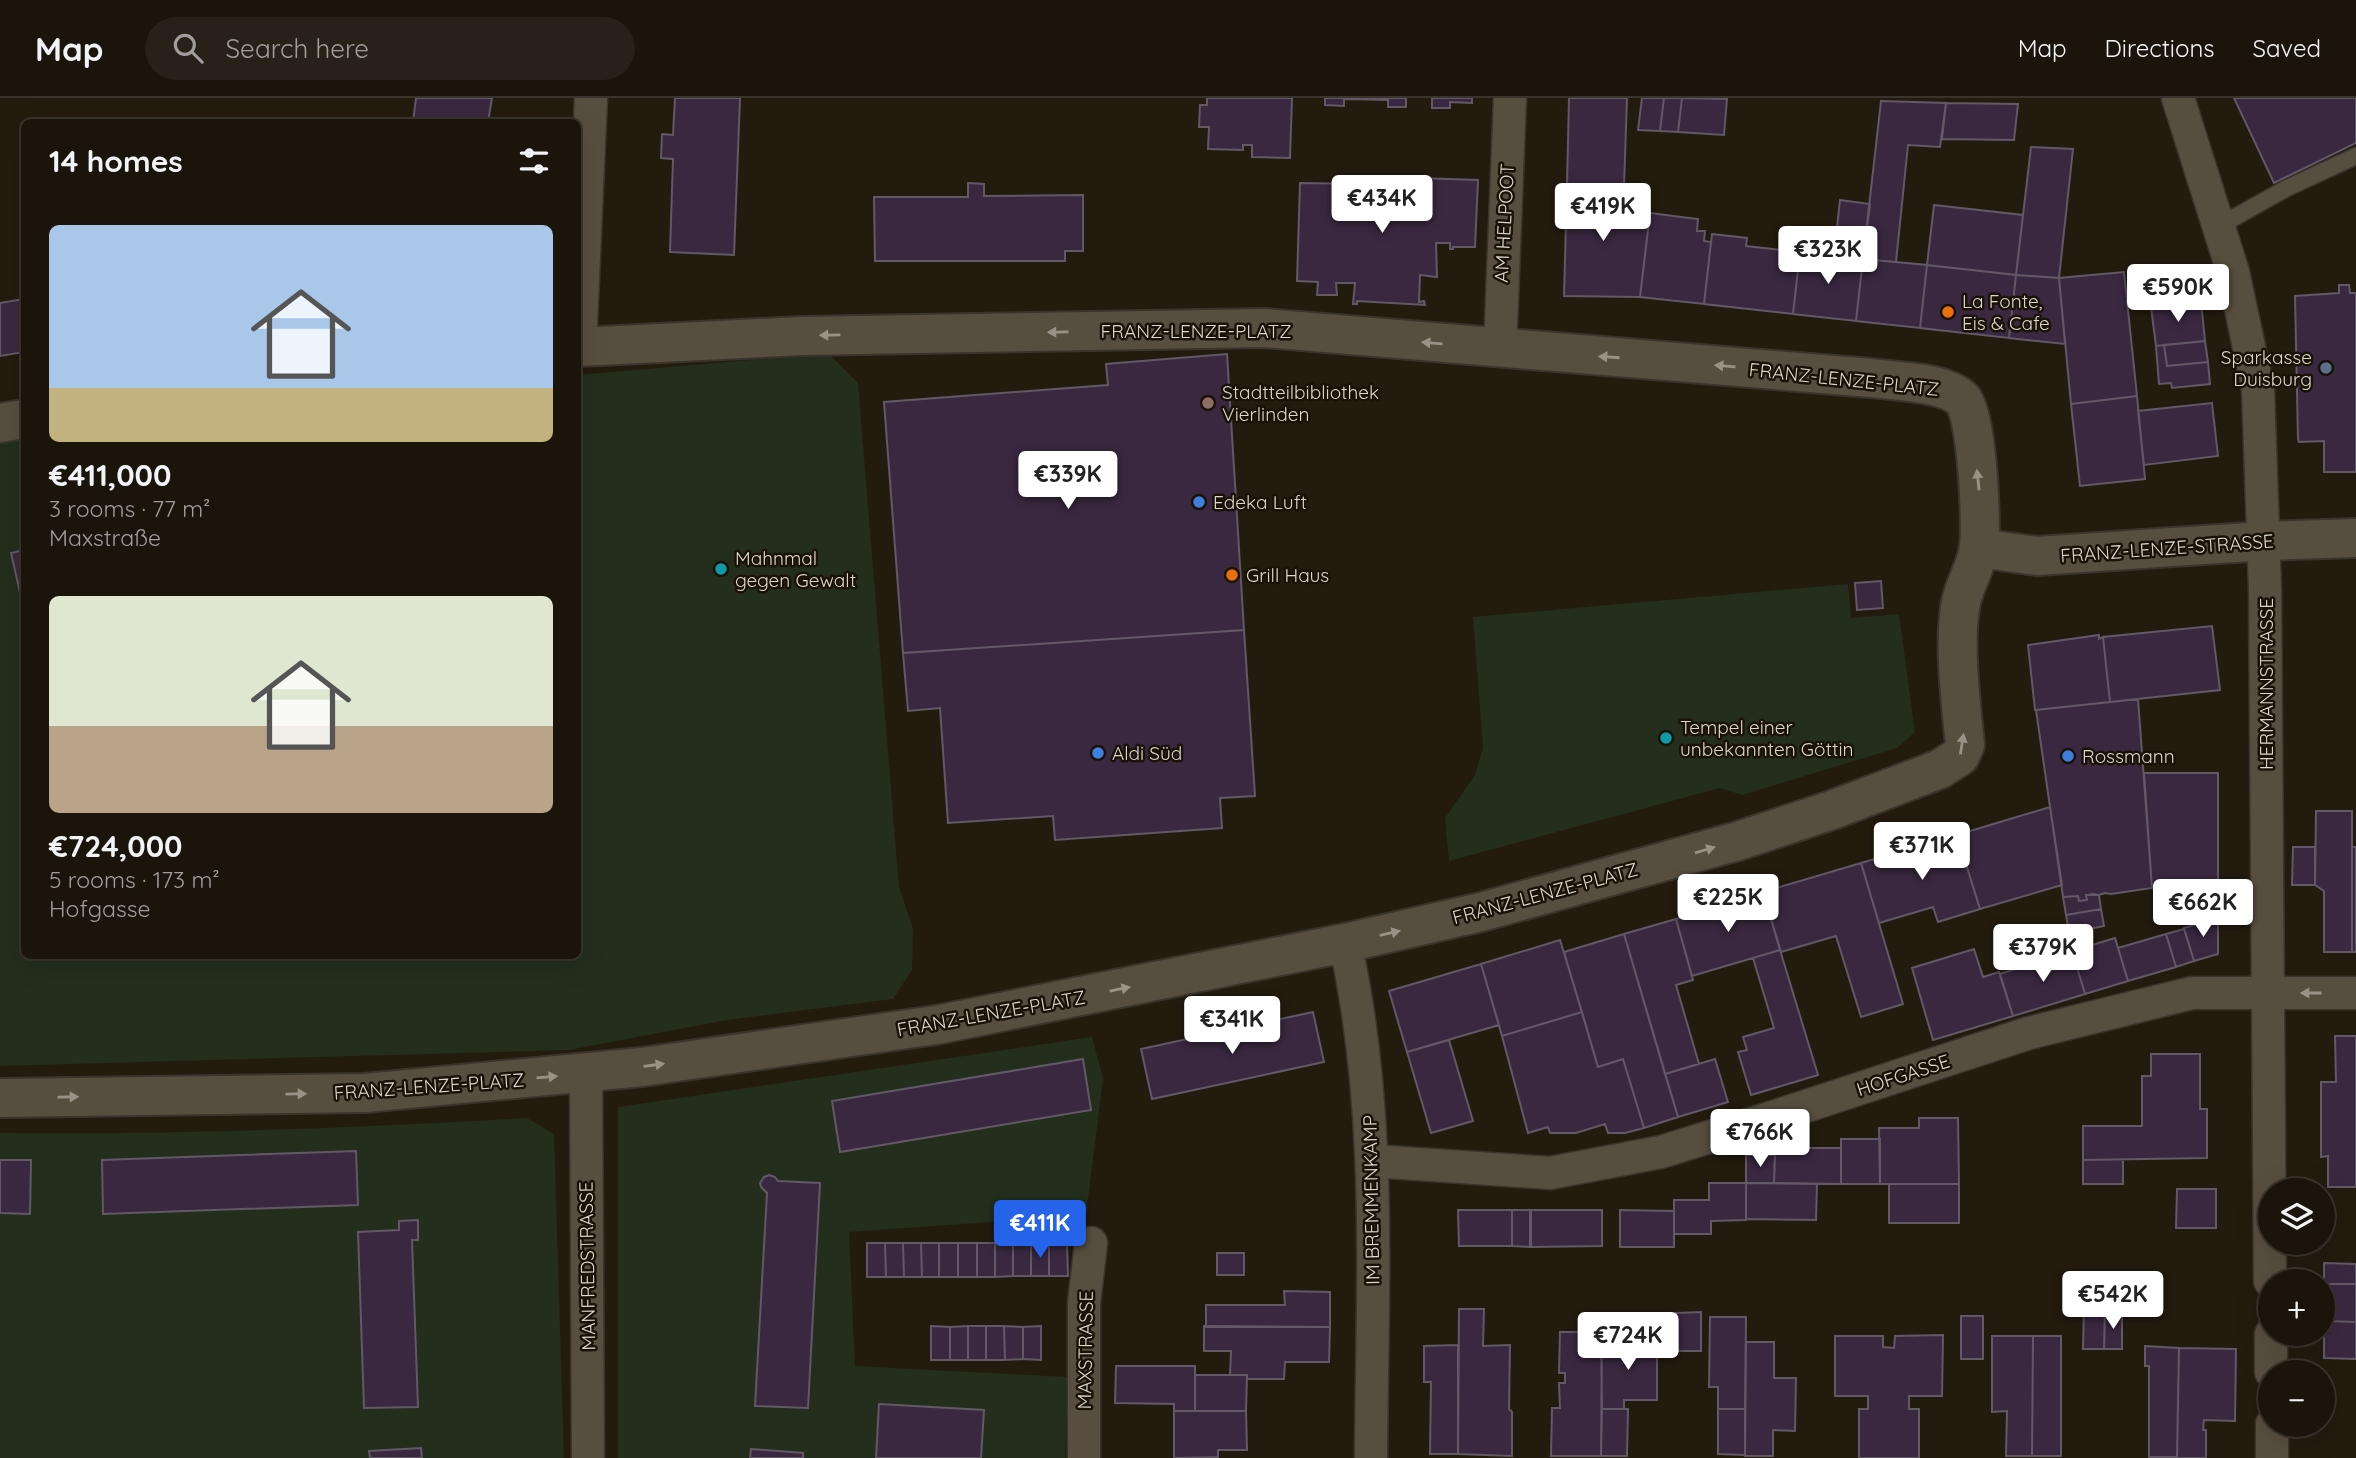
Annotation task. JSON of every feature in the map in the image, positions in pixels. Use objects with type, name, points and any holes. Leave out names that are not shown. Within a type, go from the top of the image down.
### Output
[{"type":"street","points":[[581,306],[591,98]]},
{"type":"street","name":"AM HELPOOT","points":[[1500,349],[1510,98]]},
{"type":"street","name":"HERMANNSTRASSE","points":[[2178,98],[2233,272],[2258,389],[2264,541],[2270,1269]]},
{"type":"street","name":"FRANZ-LENZE-PLATZ","points":[[0,1098],[365,1093],[642,1067],[936,1025],[1345,943],[1481,912],[1738,841],[1832,810],[1952,763],[1965,745],[1959,635],[1961,601],[1979,548],[1979,489],[1974,442],[1965,402],[1955,393],[1940,387],[1871,378],[1264,328],[802,336],[581,347]]},
{"type":"street","points":[[0,423],[21,420]]},
{"type":"street","name":"FRANZ-LENZE-STRASSE","points":[[1979,548],[2036,556],[2264,541],[2356,538]]},
{"type":"street","name":"IM BREMMENKAMP","points":[[1345,943],[1357,1000],[1367,1074],[1373,1161],[1371,1458]]},
{"type":"street","name":"HOFGASSE","points":[[1373,1161],[1550,1173],[1562,1171],[1661,1152],[2029,1033],[2192,993],[2356,993]]},
{"type":"street","name":"MANFREDSTRASSE","points":[[586,1073],[588,1458]]},
{"type":"street","name":"MAXSTRASSE","points":[[1084,1458],[1084,1303],[1091,1243]]},
{"type":"street","points":[[2272,1437],[2272,1458]]},
{"type":"lane","points":[[2219,226],[2287,188],[2356,156]]},
{"type":"green space","points":[[828,353],[858,383],[899,887],[913,929],[912,970],[893,999],[727,1020],[569,1050],[0,1066],[0,435],[21,431],[21,959],[581,959],[581,375]]},
{"type":"green space","points":[[1848,584],[1851,618],[1899,614],[1915,732],[1897,748],[1742,795],[1720,788],[1449,861],[1445,818],[1475,775],[1483,748],[1473,617]]},
{"type":"green space","points":[[1092,1037],[1103,1078],[1086,1215],[849,1232],[855,1366],[1068,1377],[1065,1458],[618,1458],[618,1107]]},
{"type":"green space","points":[[527,1118],[554,1134],[564,1458],[0,1458],[0,1133],[264,1130]]},
{"type":"building","points":[[416,98],[492,98],[488,119],[413,119]]},
{"type":"building","points":[[675,98],[740,98],[734,255],[670,252],[673,159],[661,158],[662,134],[673,135]]},
{"type":"building","points":[[1207,98],[1292,98],[1290,158],[1252,157],[1252,145],[1243,145],[1243,150],[1208,149],[1209,127],[1199,127],[1200,105],[1207,105]]},
{"type":"building","points":[[1325,98],[1406,98],[1406,107],[1388,107],[1388,100],[1344,99],[1344,106],[1325,105]]},
{"type":"building","points":[[1432,98],[1472,98],[1472,103],[1450,102],[1450,108],[1432,108]]},
{"type":"building","points":[[1569,98],[1627,98],[1624,186],[1567,185]]},
{"type":"building","points":[[1642,98],[1664,98],[1660,131],[1638,130]]},
{"type":"building","points":[[1664,98],[1682,98],[1678,132],[1660,131]]},
{"type":"building","points":[[1682,98],[1727,99],[1724,135],[1678,132]]},
{"type":"building","points":[[2234,98],[2356,98],[2356,143],[2274,183]]},
{"type":"building","points":[[1881,101],[1946,103],[1940,147],[1908,145],[1896,262],[1863,259]]},
{"type":"building","points":[[1946,103],[2018,104],[2014,140],[1942,139]]},
{"type":"building","points":[[2031,147],[2073,149],[2059,278],[2016,275]]},
{"type":"building","points":[[1385,177],[1478,180],[1475,247],[1450,249],[1450,243],[1436,243],[1437,277],[1420,275],[1419,302],[1424,301],[1425,305],[1357,301],[1357,304],[1353,304],[1355,283],[1336,283],[1337,295],[1317,295],[1318,282],[1297,281],[1300,183],[1361,182],[1360,203],[1382,204]]},
{"type":"building","points":[[968,183],[984,184],[984,196],[1083,195],[1083,251],[1065,251],[1065,261],[875,261],[874,197],[968,197]]},
{"type":"building","points":[[1567,185],[1624,186],[1624,210],[1650,213],[1640,297],[1564,296]]},
{"type":"building","points":[[1840,200],[1870,204],[1863,259],[1834,255]]},
{"type":"building","points":[[1934,205],[2023,215],[2016,275],[1927,265]]},
{"type":"building","points":[[1650,213],[1698,219],[1697,231],[1705,231],[1704,241],[1711,242],[1704,304],[1640,297]]},
{"type":"building","points":[[1712,234],[1747,238],[1746,246],[1800,252],[1793,314],[1704,304]]},
{"type":"building","points":[[1800,252],[1863,259],[1856,321],[1793,314]]},
{"type":"building","points":[[1863,259],[1927,265],[1920,328],[1856,321]]},
{"type":"building","points":[[1927,265],[2016,275],[2009,338],[1920,328]]},
{"type":"building","points":[[2124,272],[2137,396],[2071,404],[2059,278]]},
{"type":"building","points":[[2016,275],[2059,278],[2065,344],[2009,338]]},
{"type":"building","name":"Sparkasse Duisburg","points":[[2339,285],[2349,285],[2350,293],[2356,293],[2356,472],[2324,472],[2324,441],[2299,442],[2298,439],[2295,296],[2339,293]]},
{"type":"building","points":[[21,300],[21,352],[0,356],[0,303]]},
{"type":"building","points":[[2201,301],[2205,341],[2156,346],[2151,307]]},
{"type":"building","points":[[2205,341],[2208,362],[2167,366],[2164,345]]},
{"type":"building","points":[[2164,345],[2167,366],[2208,362],[2210,384],[2172,388],[2171,383],[2159,384],[2156,346]]},
{"type":"building","points":[[1227,354],[1244,630],[903,653],[884,402],[1108,385],[1106,364]]},
{"type":"building","points":[[2137,396],[2145,479],[2080,486],[2071,404]]},
{"type":"building","points":[[2212,403],[2218,456],[2144,465],[2138,411]]},
{"type":"building","points":[[21,551],[21,597],[11,553]]},
{"type":"building","points":[[1881,581],[1883,608],[1857,610],[1855,583]]},
{"type":"building","points":[[2212,626],[2220,690],[2110,702],[2103,637]]},
{"type":"building","name":"Aldi Süd","points":[[1244,630],[1255,796],[1220,798],[1222,828],[1055,840],[1053,816],[948,823],[940,708],[908,711],[903,653]]},
{"type":"building","points":[[2099,635],[2099,639],[2103,637],[2110,702],[2035,710],[2028,645]]},
{"type":"building","points":[[2138,699],[2152,888],[2086,895],[2087,900],[2079,901],[2078,896],[2063,897],[2036,710]]},
{"type":"building","points":[[2144,773],[2218,773],[2218,881],[2152,888]]},
{"type":"building","points":[[2050,807],[2062,885],[1980,909],[1957,835]]},
{"type":"building","points":[[2316,811],[2352,811],[2352,952],[2324,952],[2324,891],[2315,885]]},
{"type":"building","points":[[1957,835],[1980,909],[1938,922],[1933,907],[1879,923],[1861,863]]},
{"type":"building","points":[[2293,847],[2315,847],[2315,885],[2292,885]]},
{"type":"building","points":[[2352,847],[2356,847],[2356,952],[2352,952]]},
{"type":"building","points":[[1861,863],[1903,1004],[1861,1017],[1836,936],[1781,952],[1763,892]]},
{"type":"building","points":[[1763,892],[1780,950],[1692,976],[1676,919]]},
{"type":"building","points":[[2086,895],[2099,895],[2101,909],[2066,915],[2063,897],[2078,896],[2079,901],[2087,900]]},
{"type":"building","points":[[2101,909],[2104,926],[2069,933],[2066,915]]},
{"type":"building","points":[[2218,918],[2218,954],[2194,961],[2184,928]]},
{"type":"building","points":[[1676,919],[1693,980],[1676,985],[1699,1064],[1665,1074],[1624,934]]},
{"type":"building","points":[[2184,929],[2194,961],[2176,967],[2166,934]]},
{"type":"building","points":[[1624,934],[1678,1117],[1644,1128],[1623,1059],[1598,1067],[1564,952]]},
{"type":"building","points":[[2166,934],[2176,967],[2128,981],[2118,948]]},
{"type":"building","points":[[2115,938],[2128,981],[2085,994],[2072,951]]},
{"type":"building","points":[[1560,940],[1582,1012],[1502,1036],[1481,964]]},
{"type":"building","points":[[1974,949],[1983,977],[1999,972],[2013,1016],[1933,1040],[1912,968]]},
{"type":"building","points":[[1780,950],[1818,1075],[1751,1095],[1738,1052],[1747,1050],[1743,1037],[1774,1028],[1753,958]]},
{"type":"building","points":[[2072,951],[2085,994],[2013,1016],[2000,974]]},
{"type":"building","points":[[1481,964],[1499,1025],[1407,1052],[1389,991]]},
{"type":"building","points":[[1313,1012],[1324,1062],[1152,1099],[1141,1049]]},
{"type":"building","points":[[1582,1012],[1598,1067],[1623,1059],[1644,1128],[1625,1133],[1608,1133],[1605,1124],[1576,1133],[1550,1133],[1548,1127],[1528,1133],[1502,1036]]},
{"type":"building","points":[[2335,1036],[2356,1036],[2356,1187],[2335,1187],[2335,1178],[2328,1178],[2328,1156],[2321,1157],[2321,1082],[2336,1082]]},
{"type":"building","points":[[1449,1040],[1473,1121],[1431,1133],[1407,1052]]},
{"type":"building","points":[[2151,1054],[2200,1054],[2200,1109],[2207,1109],[2207,1158],[2083,1160],[2083,1126],[2142,1126],[2142,1076],[2151,1076]]},
{"type":"building","points":[[1083,1059],[1091,1110],[840,1152],[832,1101]]},
{"type":"building","points":[[1715,1059],[1728,1102],[1678,1117],[1665,1074]]},
{"type":"building","points":[[1919,1118],[1958,1118],[1959,1184],[1880,1184],[1879,1128],[1919,1128]]},
{"type":"building","points":[[1841,1139],[1880,1139],[1880,1184],[1841,1184]]},
{"type":"building","points":[[1775,1148],[1841,1148],[1841,1184],[1774,1183]]},
{"type":"building","points":[[356,1151],[358,1205],[103,1214],[102,1160]]},
{"type":"building","points":[[1746,1155],[1775,1155],[1774,1183],[1746,1183]]},
{"type":"building","points":[[0,1160],[31,1160],[30,1214],[0,1213]]},
{"type":"building","points":[[2083,1160],[2123,1160],[2123,1184],[2083,1184]]},
{"type":"building","points":[[769,1175],[778,1181],[820,1183],[808,1408],[755,1406],[767,1193],[760,1183]]},
{"type":"building","points":[[1709,1183],[1746,1183],[1746,1220],[1711,1221],[1711,1234],[1674,1234],[1674,1200],[1709,1200]]},
{"type":"building","points":[[1746,1183],[1817,1184],[1816,1220],[1746,1219]]},
{"type":"building","points":[[1889,1184],[1959,1184],[1959,1223],[1889,1223]]},
{"type":"building","points":[[2177,1189],[2216,1189],[2216,1228],[2176,1228]]},
{"type":"building","points":[[1458,1210],[1512,1210],[1512,1246],[1459,1246]]},
{"type":"building","points":[[1512,1210],[1530,1210],[1530,1247],[1512,1246]]},
{"type":"building","points":[[1531,1210],[1602,1210],[1602,1246],[1531,1247]]},
{"type":"building","points":[[1620,1210],[1674,1211],[1674,1247],[1620,1247]]},
{"type":"building","points":[[418,1220],[418,1240],[412,1240],[418,1407],[364,1408],[358,1232],[399,1230],[399,1221]]},
{"type":"building","points":[[867,1243],[885,1243],[886,1277],[867,1277]]},
{"type":"building","points":[[885,1243],[903,1243],[904,1277],[886,1277]]},
{"type":"building","points":[[903,1243],[921,1243],[922,1277],[904,1277]]},
{"type":"building","points":[[921,1243],[939,1243],[939,1277],[922,1277]]},
{"type":"building","points":[[939,1243],[958,1243],[958,1277],[939,1277]]},
{"type":"building","points":[[958,1243],[977,1243],[977,1277],[958,1277]]},
{"type":"building","points":[[977,1243],[995,1243],[995,1277],[977,1277]]},
{"type":"building","points":[[995,1243],[1013,1243],[1013,1276],[995,1277]]},
{"type":"building","points":[[1013,1243],[1031,1243],[1031,1276],[1013,1276]]},
{"type":"building","points":[[1031,1243],[1049,1243],[1049,1276],[1031,1276]]},
{"type":"building","points":[[1049,1243],[1067,1243],[1068,1276],[1049,1276]]},
{"type":"building","points":[[1217,1253],[1244,1253],[1244,1275],[1217,1275]]},
{"type":"building","points":[[2324,1263],[2356,1264],[2356,1284],[2335,1284],[2335,1269],[2324,1269]]},
{"type":"building","points":[[2335,1284],[2356,1284],[2356,1322],[2335,1321]]},
{"type":"building","points":[[1284,1291],[1330,1292],[1330,1327],[1206,1327],[1206,1305],[1285,1305]]},
{"type":"building","points":[[2084,1306],[2105,1306],[2104,1349],[2083,1349]]},
{"type":"building","points":[[1459,1309],[1484,1309],[1483,1346],[1510,1345],[1509,1409],[1512,1412],[1512,1456],[1458,1454]]},
{"type":"building","points":[[1701,1312],[1701,1351],[1677,1351],[1676,1313]]},
{"type":"building","points":[[2105,1313],[2122,1313],[2122,1349],[2104,1349]]},
{"type":"building","points":[[1961,1316],[1983,1316],[1983,1359],[1961,1359]]},
{"type":"building","points":[[1710,1317],[1746,1317],[1745,1409],[1718,1409],[1718,1387],[1709,1387]]},
{"type":"building","points":[[2335,1321],[2356,1322],[2356,1359],[2324,1358],[2324,1346],[2335,1346]]},
{"type":"building","points":[[931,1326],[950,1327],[950,1360],[931,1360]]},
{"type":"building","points":[[968,1326],[968,1360],[950,1360],[950,1327]]},
{"type":"building","points":[[968,1326],[986,1326],[986,1360],[968,1360]]},
{"type":"building","points":[[986,1326],[1004,1326],[1005,1360],[986,1360]]},
{"type":"building","points":[[1004,1326],[1023,1327],[1023,1359],[1005,1360]]},
{"type":"building","points":[[1041,1326],[1041,1360],[1023,1359],[1023,1327]]},
{"type":"building","points":[[1204,1326],[1330,1327],[1329,1362],[1285,1362],[1284,1379],[1247,1379],[1247,1375],[1230,1375],[1231,1351],[1204,1351]]},
{"type":"building","points":[[1560,1332],[1602,1332],[1601,1456],[1551,1456],[1552,1408],[1560,1408],[1559,1383],[1565,1383],[1565,1373],[1559,1373]]},
{"type":"building","points":[[1943,1335],[1942,1396],[1909,1396],[1909,1409],[1919,1409],[1919,1458],[1859,1458],[1859,1409],[1868,1409],[1868,1396],[1835,1396],[1835,1336],[1883,1336],[1883,1347],[1894,1348],[1895,1336]]},
{"type":"building","points":[[1992,1336],[2033,1336],[2032,1456],[2006,1456],[2007,1411],[1992,1412]]},
{"type":"building","points":[[2033,1336],[2061,1336],[2061,1456],[2032,1456]]},
{"type":"building","points":[[1601,1341],[1657,1341],[1657,1400],[1624,1400],[1624,1409],[1602,1409]]},
{"type":"building","points":[[1746,1342],[1774,1342],[1774,1378],[1796,1378],[1795,1431],[1773,1430],[1773,1456],[1745,1456]]},
{"type":"building","points":[[1458,1345],[1458,1454],[1430,1454],[1431,1382],[1424,1382],[1424,1346]]},
{"type":"building","points":[[2145,1346],[2179,1348],[2177,1457],[2149,1457],[2149,1366],[2145,1366]]},
{"type":"building","points":[[2179,1348],[2236,1349],[2235,1421],[2204,1420],[2206,1458],[2177,1458]]},
{"type":"building","points":[[1116,1366],[1195,1366],[1195,1411],[1174,1411],[1174,1404],[1115,1403]]},
{"type":"building","points":[[1195,1375],[1247,1375],[1246,1411],[1195,1411]]},
{"type":"building","points":[[879,1404],[984,1410],[981,1458],[876,1458]]},
{"type":"building","points":[[1602,1409],[1628,1409],[1627,1456],[1601,1456]]},
{"type":"building","points":[[1718,1409],[1745,1409],[1745,1455],[1718,1454]]},
{"type":"building","points":[[1174,1411],[1246,1411],[1247,1450],[1218,1450],[1218,1457],[1174,1458]]},
{"type":"building","points":[[421,1448],[422,1458],[370,1458],[369,1451]]},
{"type":"building","points":[[751,1449],[803,1453],[803,1458],[750,1458]]},
{"type":"place","name":"La Fonte, Eis & Cafe","points":[[1948,312]]},
{"type":"place","name":"Sparkasse Duisburg","points":[[2326,368]]},
{"type":"place","name":"Stadtteilbibliothek Vierlinden","points":[[1208,403]]},
{"type":"place","name":"Edeka Luft","points":[[1199,502]]},
{"type":"place","name":"Mahnmal gegen Gewalt","points":[[721,569]]},
{"type":"place","name":"Grill Haus","points":[[1232,575]]},
{"type":"place","name":"Tempel einer unbekannten Göttin","points":[[1666,738]]},
{"type":"place","name":"Aldi Süd","points":[[1098,753]]},
{"type":"place","name":"Rossmann","points":[[2068,756]]}]
